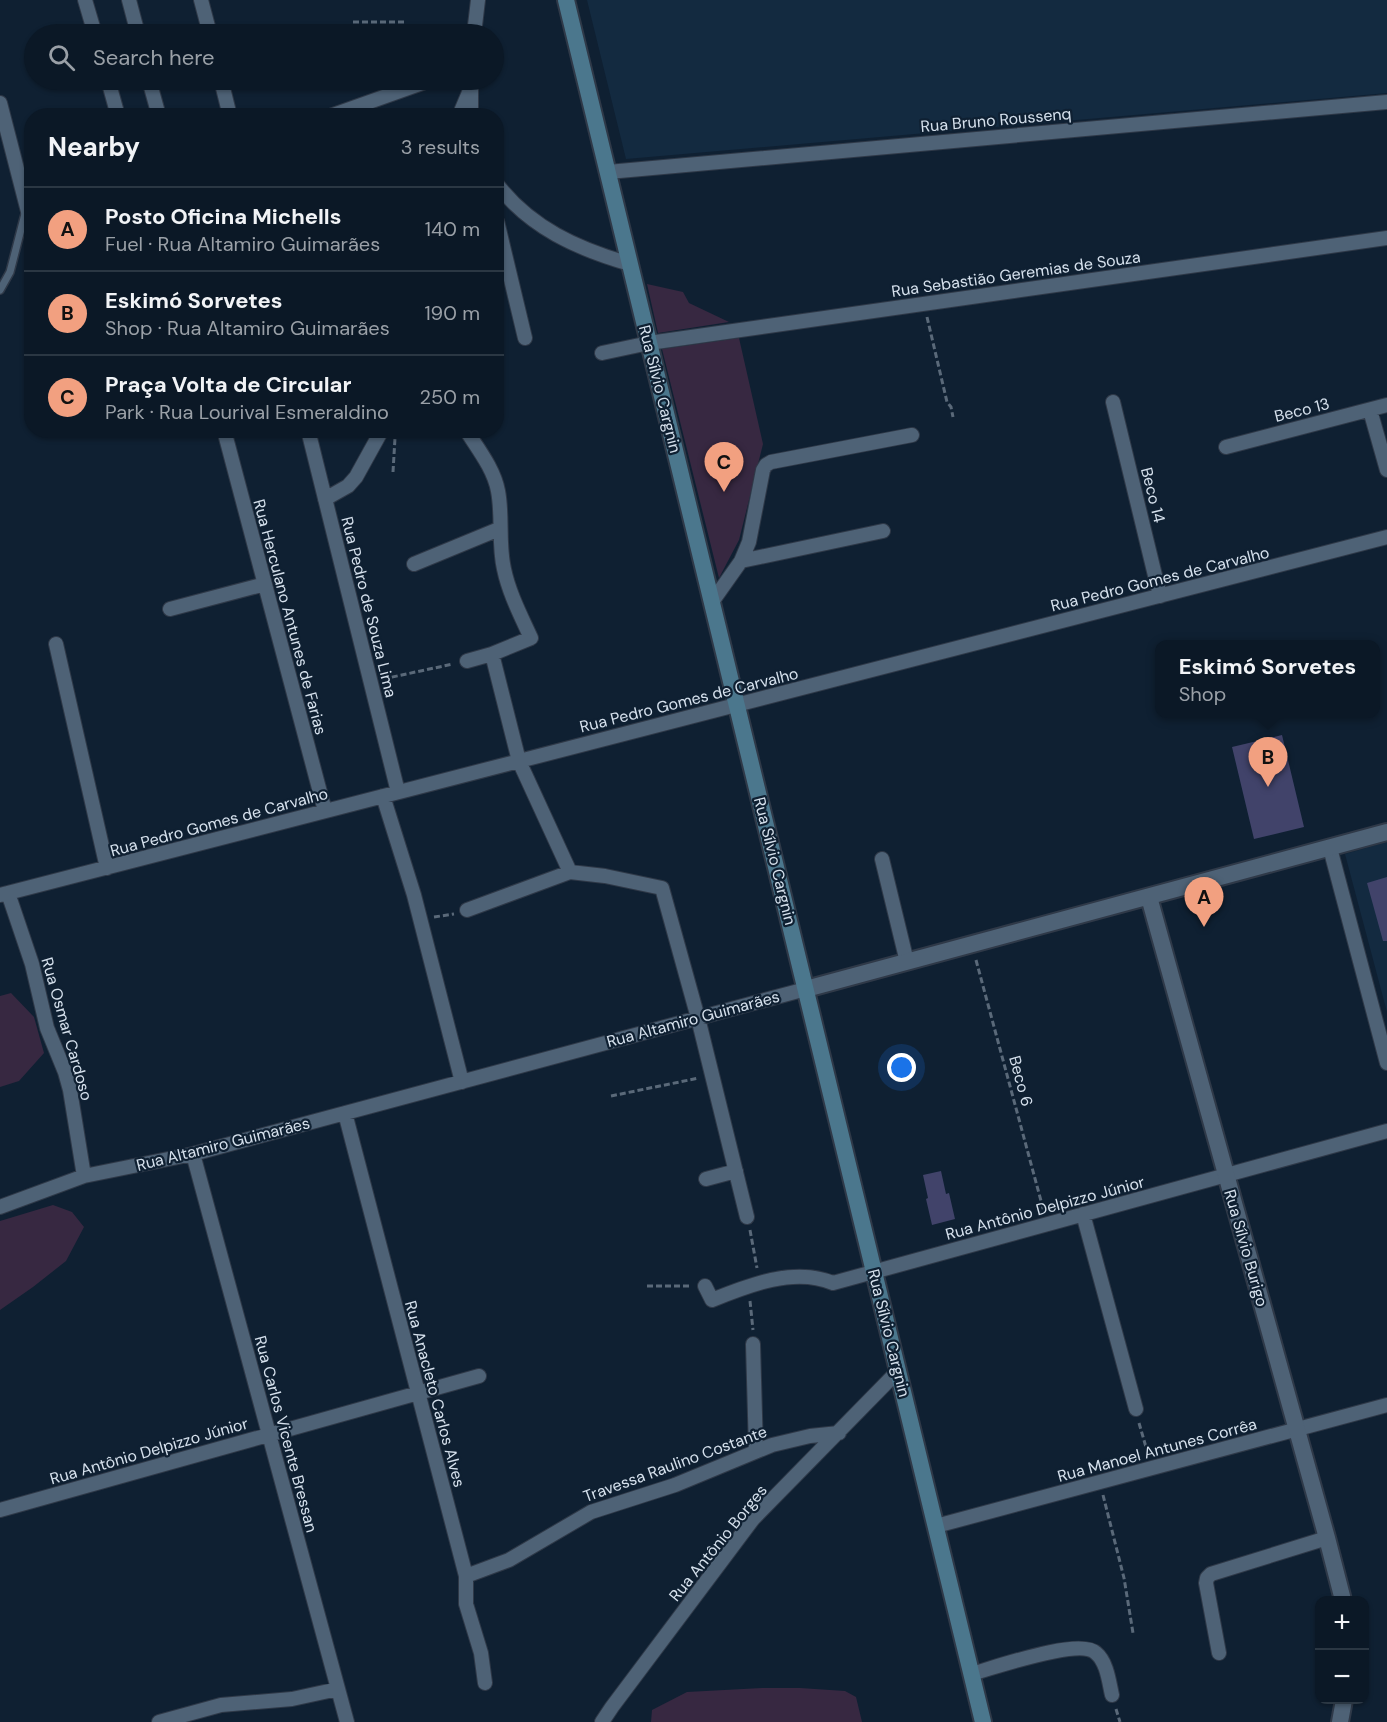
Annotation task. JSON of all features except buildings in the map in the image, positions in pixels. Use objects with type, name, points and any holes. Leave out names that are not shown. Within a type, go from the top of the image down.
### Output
[{"type":"main road","name":"Rua Sílvio Cargnin","points":[[566,0],[983,1722]]},
{"type":"street","points":[[85,0],[92,24]]},
{"type":"street","points":[[129,0],[135,24]]},
{"type":"street","points":[[201,0],[207,24]]},
{"type":"street","points":[[475,24],[478,0]]},
{"type":"street","points":[[111,90],[116,108]]},
{"type":"street","points":[[152,90],[157,108]]},
{"type":"street","points":[[224,90],[228,108]]},
{"type":"street","points":[[352,108],[403,90]]},
{"type":"street","points":[[461,108],[468,90]]},
{"type":"street","points":[[471,90],[471,108]]},
{"type":"street","name":"Rua Bruno Roussenq","points":[[608,172],[1387,102]]},
{"type":"street","points":[[0,103],[24,201]]},
{"type":"street","points":[[504,193],[530,218],[576,246],[630,264]]},
{"type":"street","points":[[504,210],[510,201]]},
{"type":"street","name":"Rua Sebastião Geremias de Souza","points":[[602,353],[649,343],[1387,238]]},
{"type":"street","points":[[504,250],[525,338]]},
{"type":"street","name":"Beco 14","points":[[1113,402],[1160,596]]},
{"type":"street","name":"Beco 13","points":[[1226,447],[1387,405]]},
{"type":"street","points":[[1370,410],[1387,470]]},
{"type":"street","points":[[712,602],[741,561],[749,542],[763,470],[766,465],[771,462],[912,435]]},
{"type":"street","name":"Rua Herculano Antunes de Farias","points":[[226,438],[325,811]]},
{"type":"street","name":"Rua Pedro de Souza Lima","points":[[310,438],[398,792]]},
{"type":"street","points":[[325,499],[348,486],[383,438]]},
{"type":"street","points":[[467,662],[531,638],[508,585],[501,554],[498,489],[492,473],[471,438]]},
{"type":"street","points":[[414,564],[500,529]]},
{"type":"street","points":[[741,561],[883,531]]},
{"type":"street","name":"Rua Pedro Gomes de Carvalho","points":[[4,894],[1387,537]]},
{"type":"street","points":[[170,609],[265,584]]},
{"type":"street","points":[[56,644],[107,868]]},
{"type":"street","points":[[492,654],[519,761],[570,872]]},
{"type":"street","points":[[383,796],[420,920],[462,1082]]},
{"type":"street","name":"Rua Altamiro Guimarães","points":[[0,1207],[84,1176],[193,1154],[1387,832]]},
{"type":"street","points":[[1329,848],[1387,1063]]},
{"type":"street","points":[[882,859],[907,962]]},
{"type":"street","points":[[467,910],[570,872],[605,876],[662,888],[698,1018],[747,1217]]},
{"type":"street","name":"Rua Osmar Cardoso","points":[[4,894],[32,964],[47,1028],[65,1072],[84,1176]]},
{"type":"street","name":"Rua Sílvio Burigo","points":[[1149,897],[1327,1538],[1341,1596]]},
{"type":"street","name":"Rua Anacleto Carlos Alves","points":[[345,1113],[466,1576],[466,1604],[481,1653],[485,1683]]},
{"type":"street","name":"Rua Antônio Delpizzo Júnior","points":[[705,1286],[712,1300],[753,1284],[802,1276],[819,1277],[833,1282],[1387,1131]]},
{"type":"street","name":"Rua Carlos Vicente Bressan","points":[[193,1154],[347,1722]]},
{"type":"street","points":[[706,1179],[736,1171]]},
{"type":"street","points":[[1083,1215],[1136,1410]]},
{"type":"street","points":[[753,1344],[756,1451]]},
{"type":"street","name":"Rua Antônio Borges","points":[[602,1722],[753,1519],[898,1371]]},
{"type":"street","name":"Rua Antônio Delpizzo Júnior","points":[[0,1510],[479,1376]]},
{"type":"street","name":"Rua Manoel Antunes Corrêa","points":[[936,1526],[1387,1405]]},
{"type":"street","name":"Travessa Raulino Costante","points":[[466,1576],[509,1560],[591,1512],[675,1485],[756,1451],[787,1441],[838,1433]]},
{"type":"street","points":[[1219,1653],[1207,1578],[1211,1574],[1327,1538]]},
{"type":"street","points":[[971,1674],[1049,1652],[1078,1647],[1090,1648],[1098,1653],[1104,1663],[1112,1695]]},
{"type":"street","points":[[159,1722],[221,1705],[292,1699],[338,1689]]},
{"type":"street","points":[[1340,1722],[1343,1704]]},
{"type":"lane","points":[[0,290],[10,272],[24,217]]},
{"type":"path","points":[[353,22],[404,22],[404,24]]},
{"type":"path","points":[[924,304],[947,402],[951,407],[953,417]]},
{"type":"path","points":[[393,472],[395,438]]},
{"type":"path","points":[[371,681],[467,662]]},
{"type":"path","points":[[420,920],[467,910]]},
{"type":"path","name":"Beco 6","points":[[971,944],[1048,1224]]},
{"type":"path","points":[[611,1096],[712,1076]]},
{"type":"path","points":[[747,1217],[753,1284],[753,1344]]},
{"type":"path","points":[[647,1286],[705,1286]]},
{"type":"path","points":[[1136,1410],[1152,1468]]},
{"type":"path","points":[[1100,1482],[1124,1578],[1133,1633]]},
{"type":"shaded area","points":[[587,0],[1387,0],[1387,93],[626,159]]},
{"type":"shaded area","points":[[647,284],[683,292],[689,303],[729,322],[658,333]]},
{"type":"shaded area","points":[[739,338],[763,444],[739,540],[719,578],[662,349]]},
{"type":"shaded area","points":[[1387,842],[1387,1012],[1345,854]]},
{"type":"shaded area","points":[[11,993],[34,1017],[44,1053],[19,1081],[0,1087],[0,996]]},
{"type":"shaded area","points":[[53,1205],[72,1212],[84,1227],[66,1261],[0,1310],[0,1221]]},
{"type":"shaded area","points":[[762,1688],[845,1691],[856,1697],[862,1722],[651,1722],[652,1710],[687,1692]]},
{"type":"place","name":"Praça Volta de Circular","points":[[724,492]]},
{"type":"place","name":"Eskimó Sorvetes","points":[[1268,787]]},
{"type":"place","name":"Posto Oficina Michells","points":[[1204,927]]}]
